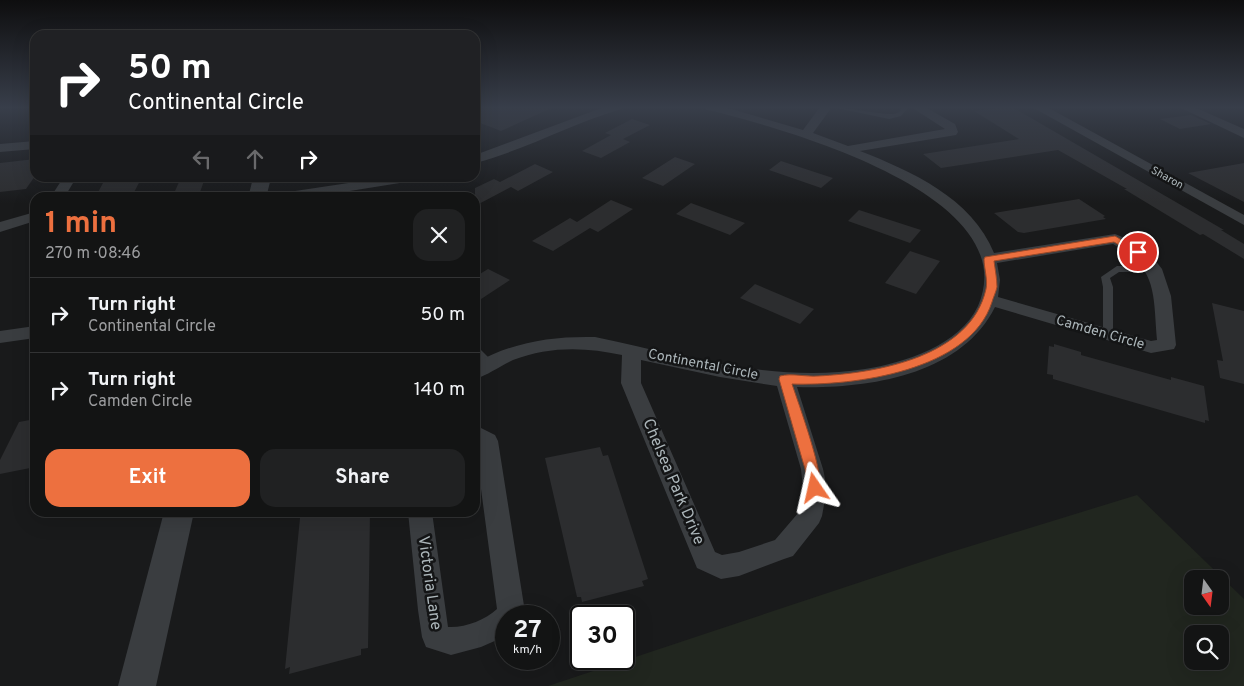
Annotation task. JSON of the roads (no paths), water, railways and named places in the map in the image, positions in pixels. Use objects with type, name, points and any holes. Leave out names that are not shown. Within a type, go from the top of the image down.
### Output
[{"type":"street","points":[[480,157],[531,139]]},
{"type":"street","name":"Continental Circle","points":[[481,368],[516,351],[555,342],[595,343],[716,370],[785,379],[818,381],[876,374],[926,359],[952,344],[973,327],[983,314],[989,300],[991,273],[988,259],[975,231],[949,204],[920,184],[848,151],[816,139]]},
{"type":"street","points":[[848,151],[911,139]]},
{"type":"street","name":"Sharon","points":[[1096,139],[1244,221]]},
{"type":"street","points":[[0,148],[30,145]]},
{"type":"street","points":[[260,185],[312,182]]},
{"type":"street","points":[[314,192],[380,182]]},
{"type":"street","points":[[0,227],[30,218]]},
{"type":"street","name":"Camden Circle","points":[[988,259],[1115,239],[1138,252],[1150,262],[1160,279],[1168,345],[1151,348],[989,300]]},
{"type":"street","points":[[0,337],[30,333]]},
{"type":"street","name":"Chelsea Park Drive","points":[[632,350],[631,384],[706,560],[721,567],[739,564],[784,548],[810,516],[815,488],[812,469],[785,379]]},
{"type":"street","points":[[480,436],[488,441],[510,605]]},
{"type":"street","points":[[137,686],[178,517]]},
{"type":"street","name":"Victoria Lane","points":[[421,517],[430,610],[436,637],[450,641],[495,628]]},
{"type":"lane","points":[[1108,335],[1108,288],[1105,277],[1117,269],[1154,269]]}]
